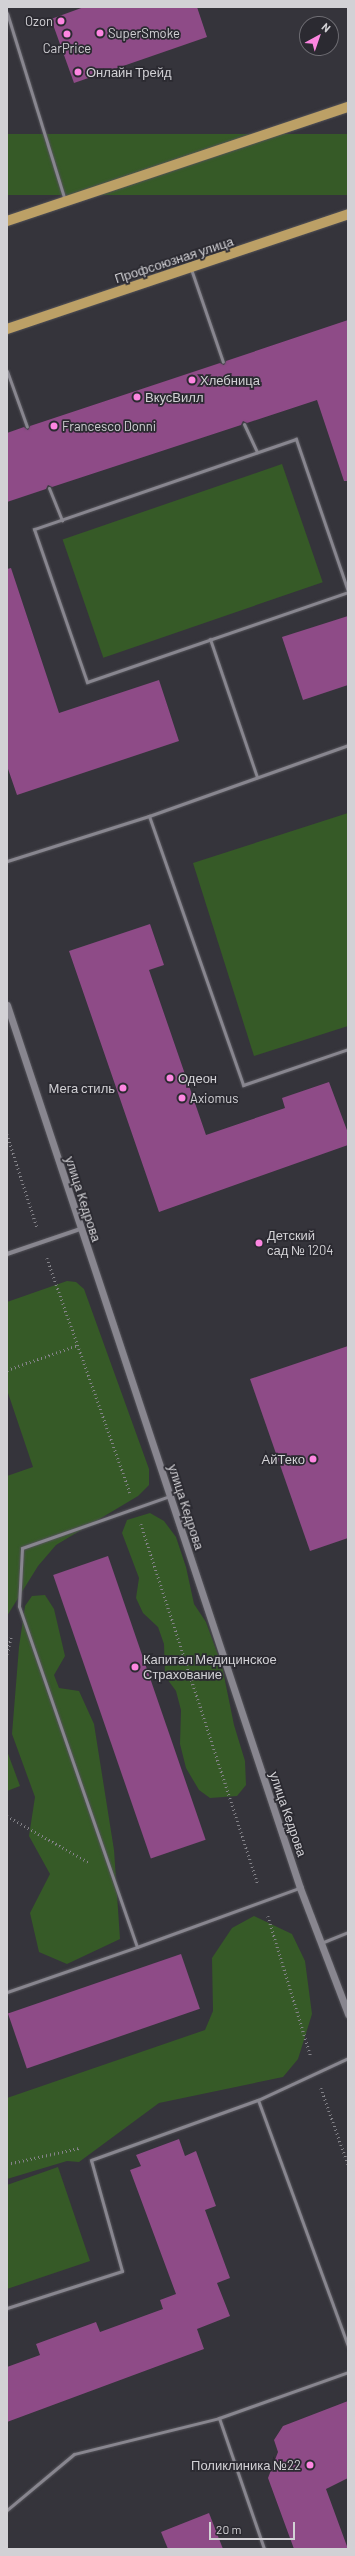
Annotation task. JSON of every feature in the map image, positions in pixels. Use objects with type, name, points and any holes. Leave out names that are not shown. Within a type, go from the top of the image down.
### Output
[{"type":"main road","points":[[7,221],[348,107]]},
{"type":"main road","name":"Профсоюзная улица","points":[[7,329],[348,214]]},
{"type":"street","name":"улица Кедрова","points":[[7,1005],[80,1229],[300,1888],[321,1943],[345,1995],[348,2014]]},
{"type":"street","points":[[7,1254],[80,1229]]},
{"type":"lane","points":[[7,13],[66,201]]},
{"type":"lane","points":[[191,268],[223,362]]},
{"type":"lane","points":[[7,370],[27,427]]},
{"type":"lane","points":[[244,424],[257,452]]},
{"type":"lane","points":[[296,439],[348,592],[87,682],[34,529],[62,520],[296,439]]},
{"type":"lane","points":[[49,488],[62,520]]},
{"type":"lane","points":[[210,639],[257,777]]},
{"type":"lane","points":[[7,861],[149,816],[348,745]]},
{"type":"lane","points":[[149,816],[243,1085],[348,1049]]},
{"type":"lane","points":[[137,1947],[19,1606],[22,1548],[170,1496]]},
{"type":"lane","points":[[7,1992],[300,1888]]},
{"type":"lane","points":[[321,1943],[348,1932]]},
{"type":"lane","points":[[7,2308],[122,2271],[91,2160],[258,2100],[315,2071],[348,2058]]},
{"type":"lane","points":[[258,2100],[348,2346]]},
{"type":"lane","points":[[7,2510],[74,2454],[219,2418],[348,2372]]},
{"type":"lane","points":[[219,2418],[264,2549]]},
{"type":"path","points":[[7,1134],[42,1242],[136,1508],[264,1901],[315,2071],[348,2164]]},
{"type":"path","points":[[7,1370],[78,1345]]},
{"type":"path","points":[[7,1816],[112,1875]]},
{"type":"path","points":[[7,2164],[81,2148],[91,2160]]},
{"type":"green space","points":[[7,134],[348,134],[348,195],[7,195]]},
{"type":"green space","points":[[282,464],[323,582],[103,658],[63,540]]},
{"type":"green space","points":[[348,813],[348,1026],[254,1056],[193,863]]},
{"type":"green space","points":[[67,1281],[76,1282],[84,1289],[149,1469],[149,1485],[138,1496],[56,1545],[38,1566],[7,1616],[7,1476],[33,1467],[7,1390],[7,1302]]},
{"type":"green space","points":[[150,1513],[164,1521],[176,1537],[186,1567],[194,1604],[206,1622],[222,1666],[234,1725],[245,1761],[246,1785],[237,1796],[210,1798],[199,1790],[186,1768],[180,1744],[181,1710],[176,1691],[165,1676],[164,1644],[158,1627],[143,1613],[136,1598],[139,1578],[122,1533],[127,1520]]},
{"type":"green space","points":[[45,1595],[54,1609],[65,1656],[54,1675],[59,1688],[79,1691],[94,1724],[114,1850],[120,1939],[67,1964],[39,1952],[30,1913],[50,1874],[29,1836],[35,1797],[12,1734],[19,1647],[25,1606],[32,1596]]},
{"type":"green space","points":[[7,1751],[20,1786],[7,1791]]},
{"type":"green space","points":[[254,1916],[292,1934],[305,1961],[312,2014],[298,2059],[283,2077],[159,2103],[79,2162],[67,2161],[7,2179],[7,2098],[205,2030],[213,2011],[212,1958],[232,1928]]},
{"type":"green space","points":[[58,2167],[90,2261],[7,2289],[7,2185]]},
{"type":"building","points":[[84,7],[197,7],[207,37],[74,83],[51,19]]},
{"type":"building","points":[[348,320],[348,481],[344,481],[317,400],[247,423],[243,421],[241,425],[52,487],[48,485],[46,489],[7,502],[7,433],[24,427],[28,430],[30,426],[220,363],[224,365],[226,361]]},
{"type":"building","points":[[11,568],[59,713],[159,680],[179,741],[17,795],[7,766],[7,569]]},
{"type":"building","points":[[348,616],[348,685],[303,700],[282,637]]},
{"type":"building","points":[[150,924],[164,965],[149,970],[206,1135],[285,1108],[282,1098],[329,1082],[348,1133],[348,1145],[159,1212],[69,951]]},
{"type":"building","name":"АйТеко","points":[[348,1346],[348,1538],[310,1551],[250,1379]]},
{"type":"building","points":[[108,1556],[206,1840],[151,1859],[53,1575]]},
{"type":"building","points":[[181,1954],[200,2009],[27,2068],[8,2014]]},
{"type":"building","points":[[179,2139],[185,2156],[196,2151],[216,2206],[205,2210],[230,2278],[217,2283],[230,2316],[197,2329],[204,2349],[7,2422],[7,2367],[40,2355],[36,2344],[96,2322],[100,2332],[163,2309],[160,2300],[176,2294],[130,2170],[141,2166],[136,2155]]},
{"type":"building","name":"Поликлиника №22","points":[[348,2401],[348,2478],[326,2489],[348,2549],[294,2549],[268,2478],[278,2452],[274,2440],[283,2426]]},
{"type":"building","points":[[209,2513],[223,2549],[168,2549],[161,2532]]},
{"type":"place","name":"Ozon","points":[[61,21]]},
{"type":"place","name":"SuperSmoke","points":[[100,33]]},
{"type":"place","name":"CarPrice","points":[[67,34]]},
{"type":"place","name":"Онлайн Трейд","points":[[78,72]]},
{"type":"place","name":"Хлебница","points":[[192,380]]},
{"type":"place","name":"ВкусВилл","points":[[137,397]]},
{"type":"place","name":"Francesco Donni","points":[[54,426]]},
{"type":"place","name":"Одеон","points":[[170,1078]]},
{"type":"place","name":"Мега стиль","points":[[123,1088]]},
{"type":"place","name":"Axiomus","points":[[182,1098]]},
{"type":"place","name":"Детский сад № 1204","points":[[259,1243]]},
{"type":"place","name":"АйТеко","points":[[313,1459]]},
{"type":"place","name":"Капитал Медицинское Страхование","points":[[135,1667]]},
{"type":"place","name":"Поликлиника №22","points":[[310,2465]]}]
